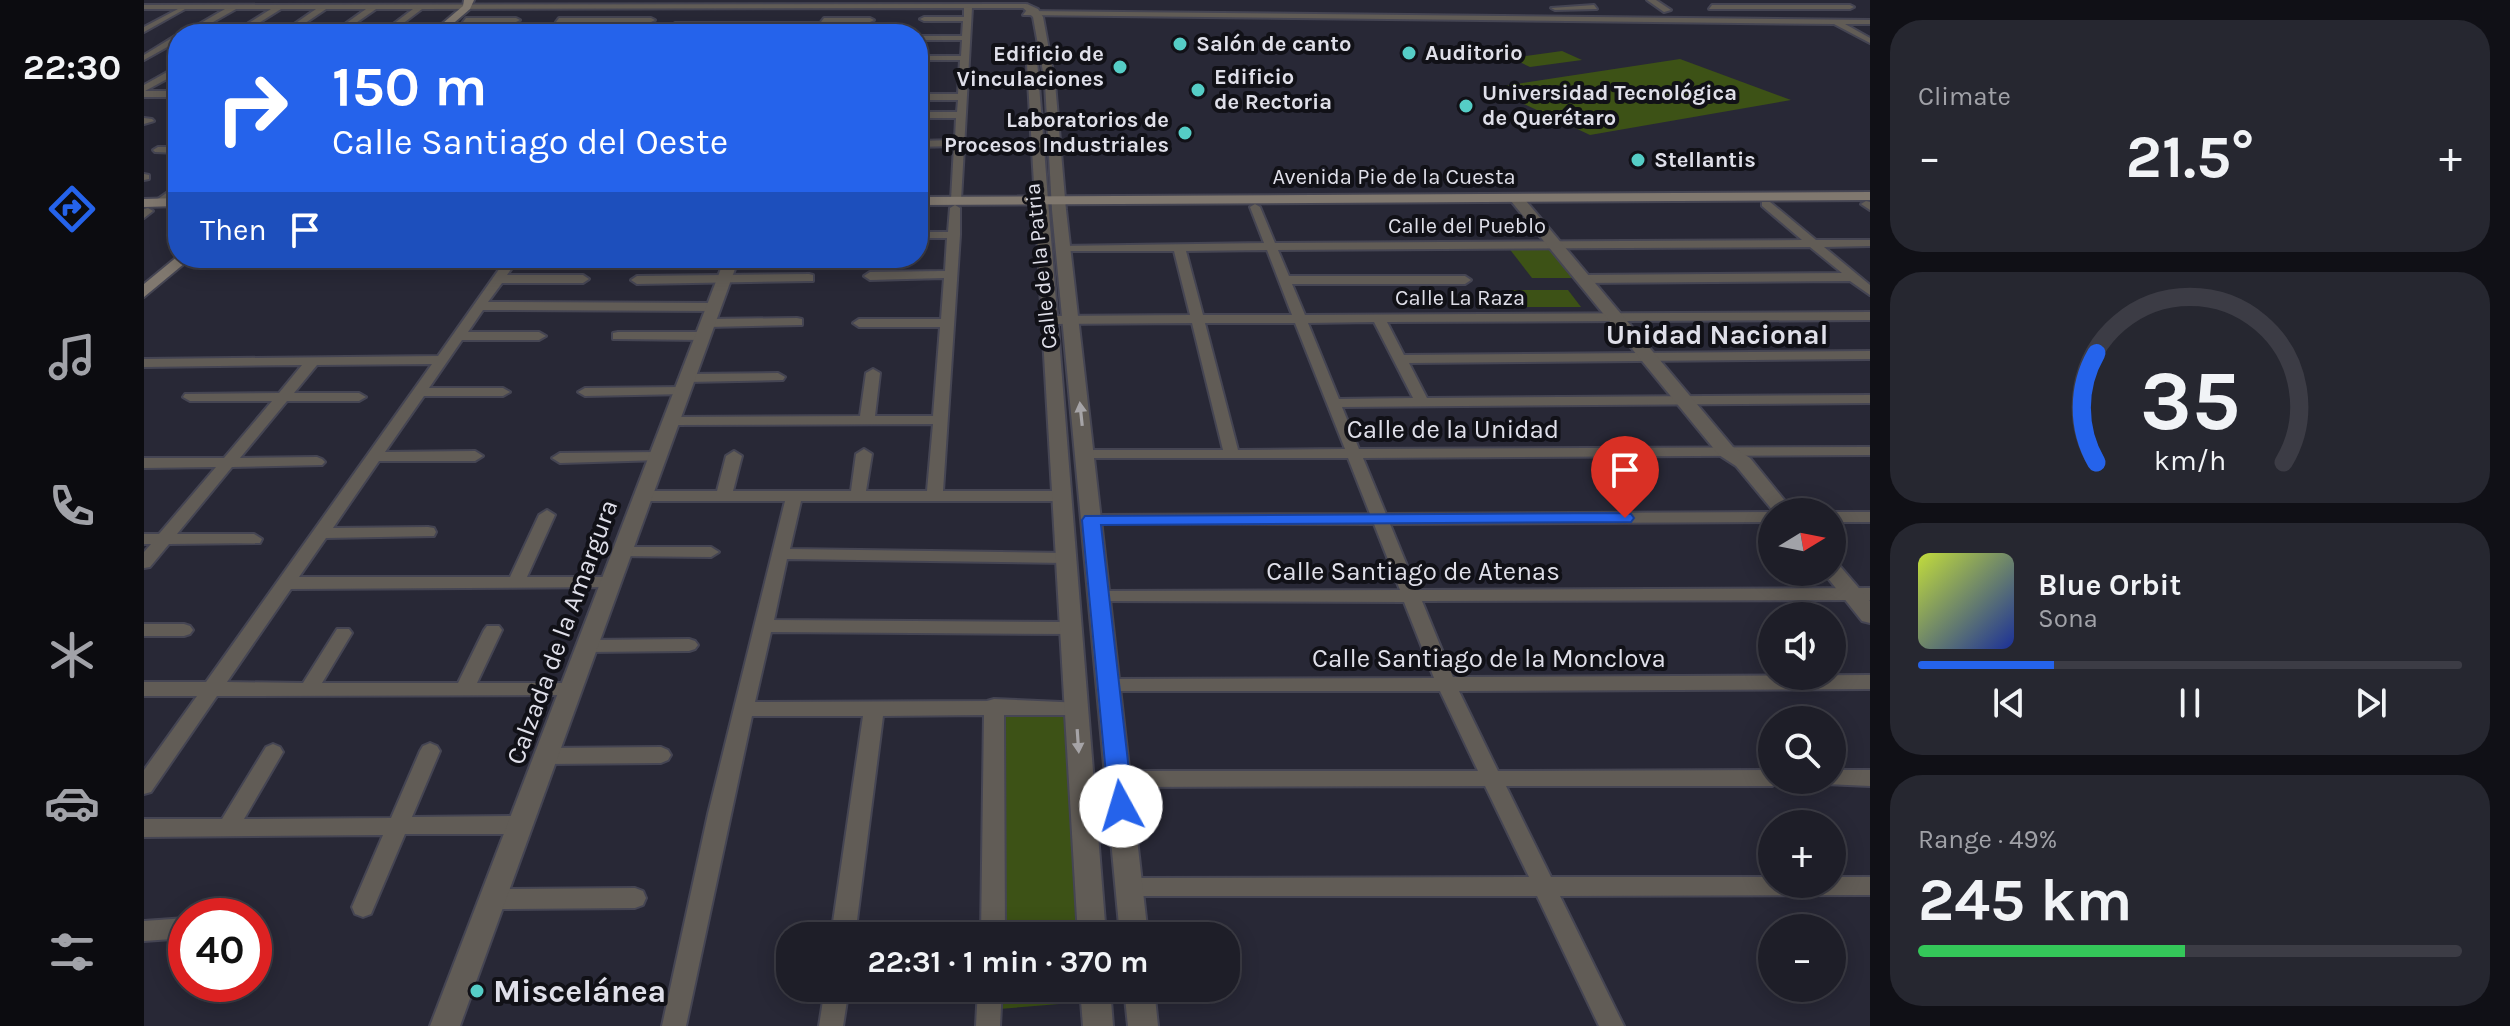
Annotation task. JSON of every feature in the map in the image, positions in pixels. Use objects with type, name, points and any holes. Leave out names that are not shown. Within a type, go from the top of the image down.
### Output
[{"type":"main road","points":[[461,24],[475,4]]},
{"type":"main road","points":[[448,24],[475,4]]},
{"type":"main road","name":"Avenida Pie de la Cuesta","points":[[928,202],[1869,203]]},
{"type":"main road","name":"Avenida Pie de la Cuesta","points":[[1058,203],[1255,207],[1526,202],[1869,203]]},
{"type":"main road","points":[[148,208],[168,204]]},
{"type":"main road","name":"Avenida Pie de la Cuesta","points":[[928,207],[956,204]]},
{"type":"main road","points":[[148,208],[168,210]]},
{"type":"main road","points":[[144,275],[168,255]]},
{"type":"main road","points":[[144,292],[172,268]]},
{"type":"street","points":[[534,3],[567,0]]},
{"type":"street","points":[[1587,0],[1594,7],[1555,8],[1567,17],[1726,15],[1870,20]]},
{"type":"street","points":[[1651,0],[1667,10]]},
{"type":"street","points":[[1700,0],[1735,20]]},
{"type":"street","points":[[144,6],[831,3],[1028,8]]},
{"type":"street","points":[[831,3],[1870,20]]},
{"type":"street","points":[[822,24],[831,3]]},
{"type":"street","points":[[144,6],[420,7],[475,4],[616,7],[681,4]]},
{"type":"street","points":[[675,24],[681,4]]},
{"type":"street","points":[[935,495],[968,6]]},
{"type":"street","points":[[144,30],[187,7]]},
{"type":"street","points":[[204,24],[234,7]]},
{"type":"street","points":[[252,24],[280,7]]},
{"type":"street","points":[[299,24],[325,7]]},
{"type":"street","points":[[349,24],[374,7]]},
{"type":"street","points":[[397,24],[420,7]]},
{"type":"street","points":[[602,24],[616,7]]},
{"type":"street","points":[[1712,7],[1850,7]]},
{"type":"street","name":"Calle de la Patria","points":[[1028,8],[1091,922]]},
{"type":"street","name":"Calle de la Patria","points":[[1028,8],[1050,83],[1058,203],[1133,922]]},
{"type":"street","points":[[713,24],[718,14]]},
{"type":"street","points":[[783,24],[787,14]]},
{"type":"street","points":[[1821,16],[1870,41]]},
{"type":"street","points":[[924,19],[967,19]]},
{"type":"street","points":[[466,20],[516,20]]},
{"type":"street","points":[[559,20],[651,20]]},
{"type":"street","points":[[837,24],[870,20]]},
{"type":"street","points":[[928,38],[966,38]]},
{"type":"street","points":[[160,40],[168,40]]},
{"type":"street","points":[[144,58],[168,44]]},
{"type":"street","points":[[928,58],[965,58]]},
{"type":"street","points":[[144,92],[168,75]]},
{"type":"street","points":[[144,80],[168,80]]},
{"type":"street","points":[[144,92],[168,93]]},
{"type":"street","points":[[928,95],[962,97]]},
{"type":"street","points":[[928,115],[961,115]]},
{"type":"street","points":[[928,144],[960,143]]},
{"type":"street","points":[[158,150],[168,150]]},
{"type":"street","points":[[148,208],[168,195]]},
{"type":"street","points":[[1526,202],[1772,498]]},
{"type":"street","points":[[1766,204],[1870,291]]},
{"type":"street","points":[[1255,207],[1446,684],[1612,1026]]},
{"type":"street","points":[[928,235],[954,235]]},
{"type":"street","name":"Calle del Pueblo","points":[[1064,248],[1870,243]]},
{"type":"street","points":[[1179,247],[1232,454]]},
{"type":"street","points":[[144,786],[506,268]]},
{"type":"street","points":[[637,280],[728,268],[809,278]]},
{"type":"street","name":"Calzada de la Amargura","points":[[445,1026],[728,268]]},
{"type":"street","points":[[870,276],[950,274]]},
{"type":"street","points":[[1589,278],[1853,277]]},
{"type":"street","points":[[498,279],[583,279]]},
{"type":"street","points":[[1284,280],[1465,280]]},
{"type":"street","points":[[479,306],[708,322],[797,322]]},
{"type":"street","name":"Calle La Raza","points":[[1050,320],[1870,316]]},
{"type":"street","points":[[1379,319],[1422,402]]},
{"type":"street","points":[[618,336],[708,322]]},
{"type":"street","points":[[859,323],[947,323]]},
{"type":"street","points":[[458,336],[539,336]]},
{"type":"street","points":[[1400,359],[1870,355]]},
{"type":"street","points":[[144,363],[441,360]]},
{"type":"street","points":[[144,563],[313,361]]},
{"type":"street","points":[[867,420],[873,373]]},
{"type":"street","points":[[585,392],[778,377]]},
{"type":"street","points":[[419,392],[503,392]]},
{"type":"street","points":[[190,397],[359,397]]},
{"type":"street","points":[[1333,403],[1870,399]]},
{"type":"street","points":[[671,421],[940,420]]},
{"type":"street","name":"Calle de la Unidad","points":[[1085,455],[1737,455],[1870,451]]},
{"type":"street","points":[[858,495],[864,454]]},
{"type":"street","points":[[373,457],[475,456]]},
{"type":"street","points":[[724,495],[734,456]]},
{"type":"street","points":[[560,458],[658,457]]},
{"type":"street","points":[[144,463],[317,462]]},
{"type":"street","points":[[674,1026],[794,495]]},
{"type":"street","points":[[643,496],[1061,496]]},
{"type":"street","points":[[516,583],[547,515]]},
{"type":"street","points":[[1092,520],[1758,517]]},
{"type":"street","points":[[1846,517],[1870,517]]},
{"type":"street","points":[[321,533],[428,532]]},
{"type":"street","points":[[144,539],[254,539]]},
{"type":"street","points":[[622,552],[711,552]]},
{"type":"street","points":[[780,554],[1066,558]]},
{"type":"street","points":[[285,583],[611,583]]},
{"type":"street","points":[[1861,594],[1870,616]]},
{"type":"street","name":"Calle Santiago de Atenas","points":[[1100,597],[1861,594]]},
{"type":"street","points":[[763,626],[1070,628]]},
{"type":"street","points":[[144,630],[184,630]]},
{"type":"street","points":[[464,690],[493,630]]},
{"type":"street","points":[[309,689],[343,633]]},
{"type":"street","points":[[587,646],[689,645]]},
{"type":"street","name":"Calle Santiago de la Monclova","points":[[1109,686],[1870,682]]},
{"type":"street","points":[[144,689],[571,690]]},
{"type":"street","points":[[993,922],[994,706]]},
{"type":"street","points":[[845,922],[874,707]]},
{"type":"street","points":[[744,709],[1076,708]]},
{"type":"street","points":[[363,907],[430,751]]},
{"type":"street","points":[[228,828],[273,752]]},
{"type":"street","points":[[546,756],[661,755]]},
{"type":"street","points":[[1118,779],[1758,778]]},
{"type":"street","points":[[1846,778],[1870,778]]},
{"type":"street","points":[[144,828],[520,825]]},
{"type":"street","points":[[1129,887],[1870,886]]},
{"type":"street","points":[[493,899],[635,898]]},
{"type":"street","points":[[144,931],[168,929]]},
{"type":"street","points":[[831,1026],[835,1002]]},
{"type":"street","points":[[988,1026],[989,1002]]},
{"type":"street","points":[[1096,1002],[1098,1026]]},
{"type":"street","points":[[1140,1002],[1143,1026]]},
{"type":"green space","points":[[1562,51],[1582,60],[1530,67],[1511,58]]},
{"type":"green space","points":[[1680,59],[1791,100],[1590,135],[1490,88]]},
{"type":"green space","points":[[1508,247],[1549,247],[1575,278],[1532,278]]},
{"type":"green space","points":[[1511,290],[1568,290],[1581,307],[1522,307]]},
{"type":"green space","points":[[995,707],[1068,712],[1079,922],[998,922]]},
{"type":"green space","points":[[999,1002],[1084,1002],[999,1009]]},
{"type":"place","name":"Salón de canto","points":[[1180,44]]},
{"type":"place","name":"Auditorio","points":[[1409,53]]},
{"type":"place","name":"Edificio de Vinculaciones","points":[[1120,67]]},
{"type":"place","name":"Edificio de Rectoria","points":[[1198,90]]},
{"type":"place","name":"Universidad Tecnológica de Querétaro","points":[[1466,106]]},
{"type":"place","name":"Laboratorios de Procesos Industriales","points":[[1185,133]]},
{"type":"place","name":"Stellantis","points":[[1638,160]]},
{"type":"place","name":"Miscelánea","points":[[477,991]]},
{"type":"district","name":"Unidad Nacional","points":[[1717,334]]},
{"type":"route","points":[[1121,806],[1092,520],[1625,518]]}]
